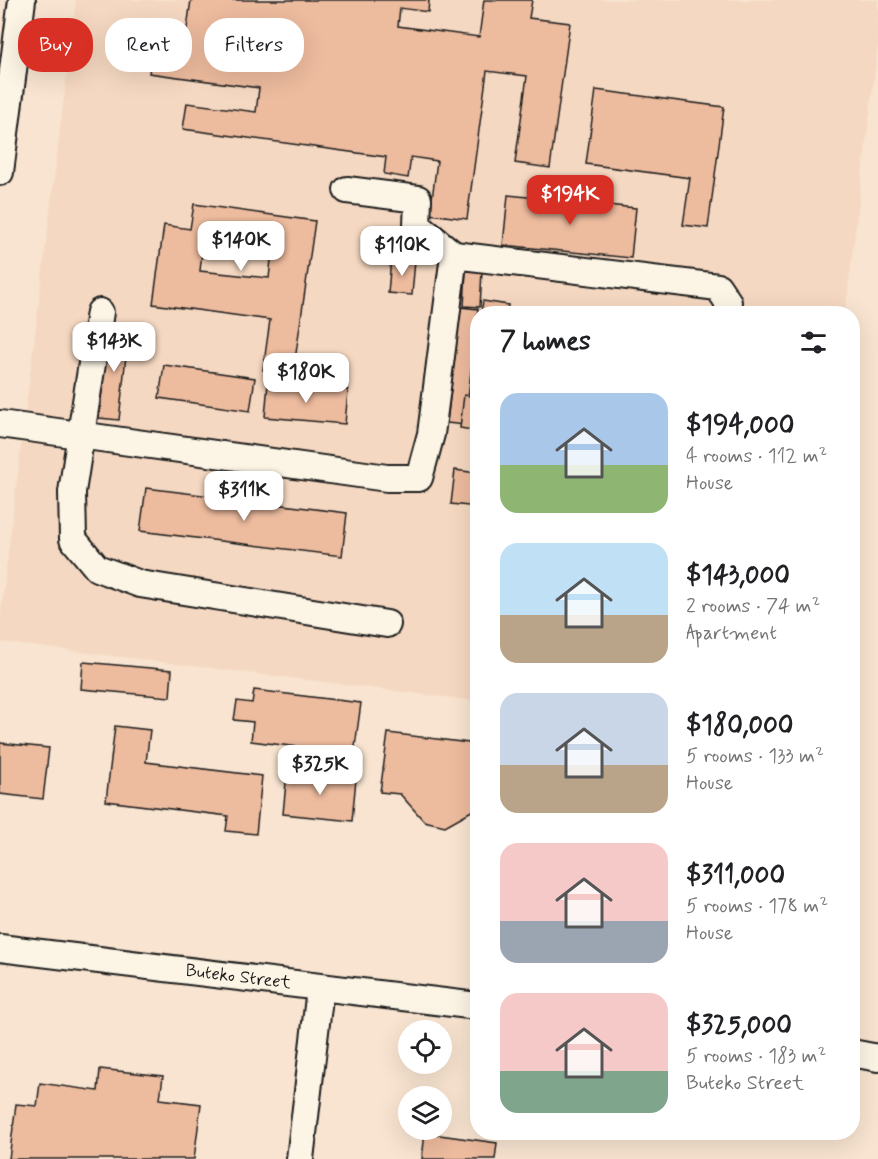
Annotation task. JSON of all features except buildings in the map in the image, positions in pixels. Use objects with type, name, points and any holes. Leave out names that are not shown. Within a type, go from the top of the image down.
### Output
[{"type":"street","points":[[0,172],[22,0]]},
{"type":"street","points":[[347,190],[418,199],[417,225],[454,255],[718,287],[728,302],[728,306]]},
{"type":"street","points":[[0,424],[387,478],[419,478],[431,434],[454,255]]},
{"type":"street","points":[[100,312],[72,492],[73,539],[97,568],[140,584],[387,624]]},
{"type":"street","name":"Buteko Street","points":[[0,948],[320,989],[470,1005]]},
{"type":"street","points":[[300,1159],[320,989]]},
{"type":"shaded area","points":[[76,0],[878,0],[878,46],[846,306],[470,306],[470,700],[0,642],[0,619],[67,72],[93,72],[93,18],[74,18]]}]
